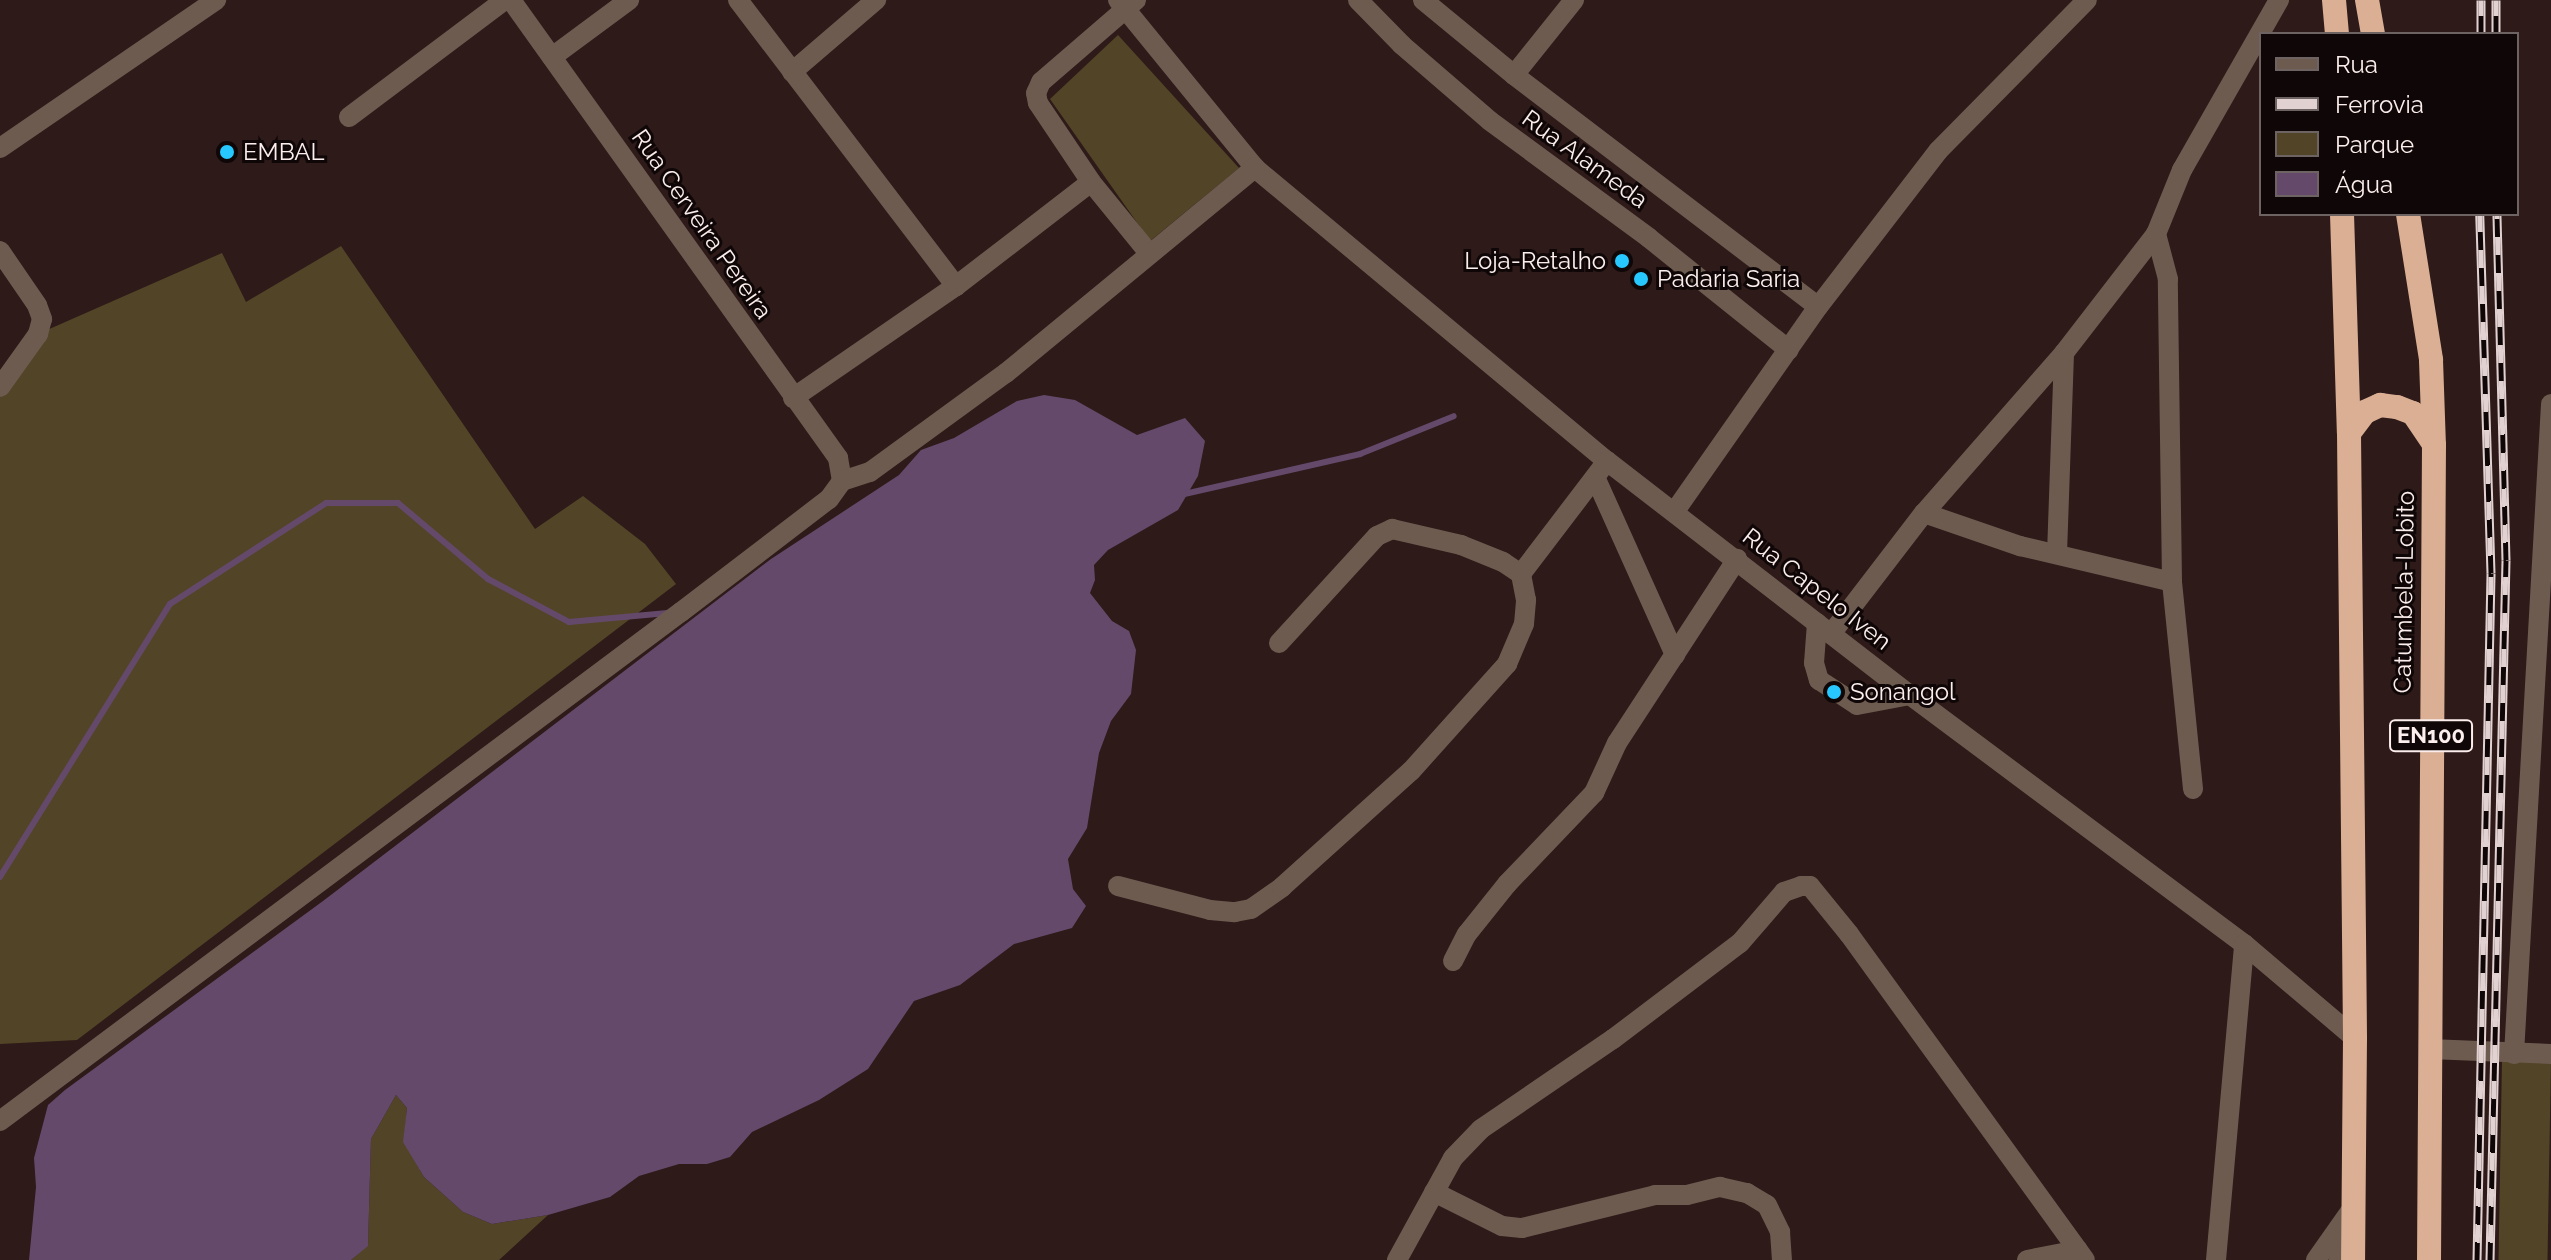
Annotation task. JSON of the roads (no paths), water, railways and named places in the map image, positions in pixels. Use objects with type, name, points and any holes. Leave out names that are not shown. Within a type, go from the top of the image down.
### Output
[{"type":"highway","points":[[2334,0],[2337,32]]},
{"type":"highway","points":[[2367,0],[2373,32]]},
{"type":"highway","points":[[2342,216],[2349,433],[2355,1038],[2353,1260]]},
{"type":"highway","name":"Catumbela-Lobito","points":[[2408,216],[2431,360],[2434,445],[2429,1260]]},
{"type":"highway","points":[[2349,433],[2365,412],[2380,405],[2397,407],[2413,413],[2434,445]]},
{"type":"street","points":[[0,148],[216,0]]},
{"type":"street","points":[[349,117],[505,0]]},
{"type":"street","name":"Rua Cerveira Pereira","points":[[511,0],[838,458],[842,481]]},
{"type":"street","points":[[552,57],[629,0]]},
{"type":"street","points":[[738,0],[956,286]]},
{"type":"street","points":[[792,72],[876,0]]},
{"type":"street","name":"Rua Alameda","points":[[1358,0],[1402,45],[1490,121],[1649,238],[1789,350]]},
{"type":"street","name":"Rua Alameda","points":[[1423,0],[1514,75],[1818,307]]},
{"type":"street","points":[[1514,75],[1574,0]]},
{"type":"street","points":[[1675,511],[1818,307],[1938,151],[2087,0]]},
{"type":"street","points":[[2261,32],[2279,0]]},
{"type":"street","points":[[1126,3],[1041,82],[1036,93],[1038,103],[1091,182],[1149,253]]},
{"type":"street","name":"Rua Capelo Iven","points":[[1126,3],[1255,168],[1602,470],[1675,511],[1910,695],[2244,944],[2355,1038]]},
{"type":"street","points":[[1910,695],[1864,706],[1848,702],[1838,695],[1815,672],[1824,628],[2064,353],[2156,234],[2182,170],[2259,35]]},
{"type":"street","points":[[2,1120],[789,530],[829,499],[842,481],[870,472],[1006,373],[1255,168]]},
{"type":"street","points":[[793,398],[956,286],[1091,182]]},
{"type":"street","points":[[2156,234],[2168,279],[2172,582],[2193,789]]},
{"type":"street","points":[[0,251],[37,305],[42,319],[38,334],[0,387]]},
{"type":"street","points":[[2057,554],[2064,353]]},
{"type":"street","points":[[2514,1054],[2545,609],[2551,404]]},
{"type":"street","points":[[1521,574],[1602,470]]},
{"type":"street","points":[[1602,470],[1675,655]]},
{"type":"street","points":[[1924,513],[2020,546],[2172,582]]},
{"type":"street","points":[[1118,886],[1210,910],[1235,912],[1251,909],[1282,887],[1411,771],[1507,664],[1524,624],[1526,600],[1521,574],[1503,562],[1461,545],[1392,529],[1377,536],[1279,643]]},
{"type":"street","points":[[1453,961],[1467,934],[1507,884],[1594,793],[1617,743],[1737,559]]},
{"type":"street","points":[[1397,1260],[1453,1158],[1481,1129],[1613,1039],[1740,943],[1784,892],[1810,886],[1849,934],[2082,1255]]},
{"type":"street","points":[[2216,1260],[2244,944]]},
{"type":"street","points":[[2429,1049],[2551,1054]]},
{"type":"street","points":[[1434,1192],[1502,1226],[1522,1228],[1655,1195],[1687,1195],[1720,1187],[1747,1193],[1767,1205],[1780,1232],[1782,1260]]},
{"type":"street","points":[[2316,1260],[2352,1209]]},
{"type":"street","points":[[2339,1260],[2352,1209]]},
{"type":"street","points":[[2027,1260],[2082,1255]]},
{"type":"water","points":[[1044,395],[1075,400],[1137,435],[1185,418],[1205,441],[1198,476],[1178,510],[1108,550],[1094,565],[1095,580],[1090,593],[1112,621],[1129,631],[1136,650],[1131,694],[1111,721],[1099,753],[1087,828],[1068,859],[1073,889],[1086,906],[1072,928],[1014,944],[960,985],[914,1001],[868,1069],[819,1100],[752,1132],[730,1157],[707,1164],[679,1164],[639,1176],[610,1197],[548,1215],[492,1224],[463,1212],[424,1177],[403,1142],[407,1108],[396,1095],[371,1139],[368,1246],[351,1260],[29,1260],[36,1187],[34,1158],[48,1105],[65,1090],[323,901],[771,559],[899,475],[921,450],[954,438],[1017,401]]},
{"type":"waterway","points":[[1180,495],[1360,454],[1454,416]]},
{"type":"waterway","points":[[0,877],[170,604],[326,503],[398,503],[488,579],[569,622],[668,613]]},
{"type":"railway","points":[[2481,0],[2481,32]]},
{"type":"railway","points":[[2496,0],[2496,32]]},
{"type":"railway","points":[[2477,1260],[2491,573],[2480,216]]},
{"type":"railway","points":[[2490,1260],[2506,560],[2497,216]]},
{"type":"place","name":"EMBAL","points":[[227,152]]},
{"type":"place","name":"Loja-Retalho","points":[[1622,261]]},
{"type":"place","name":"Padaria Saria","points":[[1641,279]]},
{"type":"place","name":"Sonangol","points":[[1834,692]]}]
